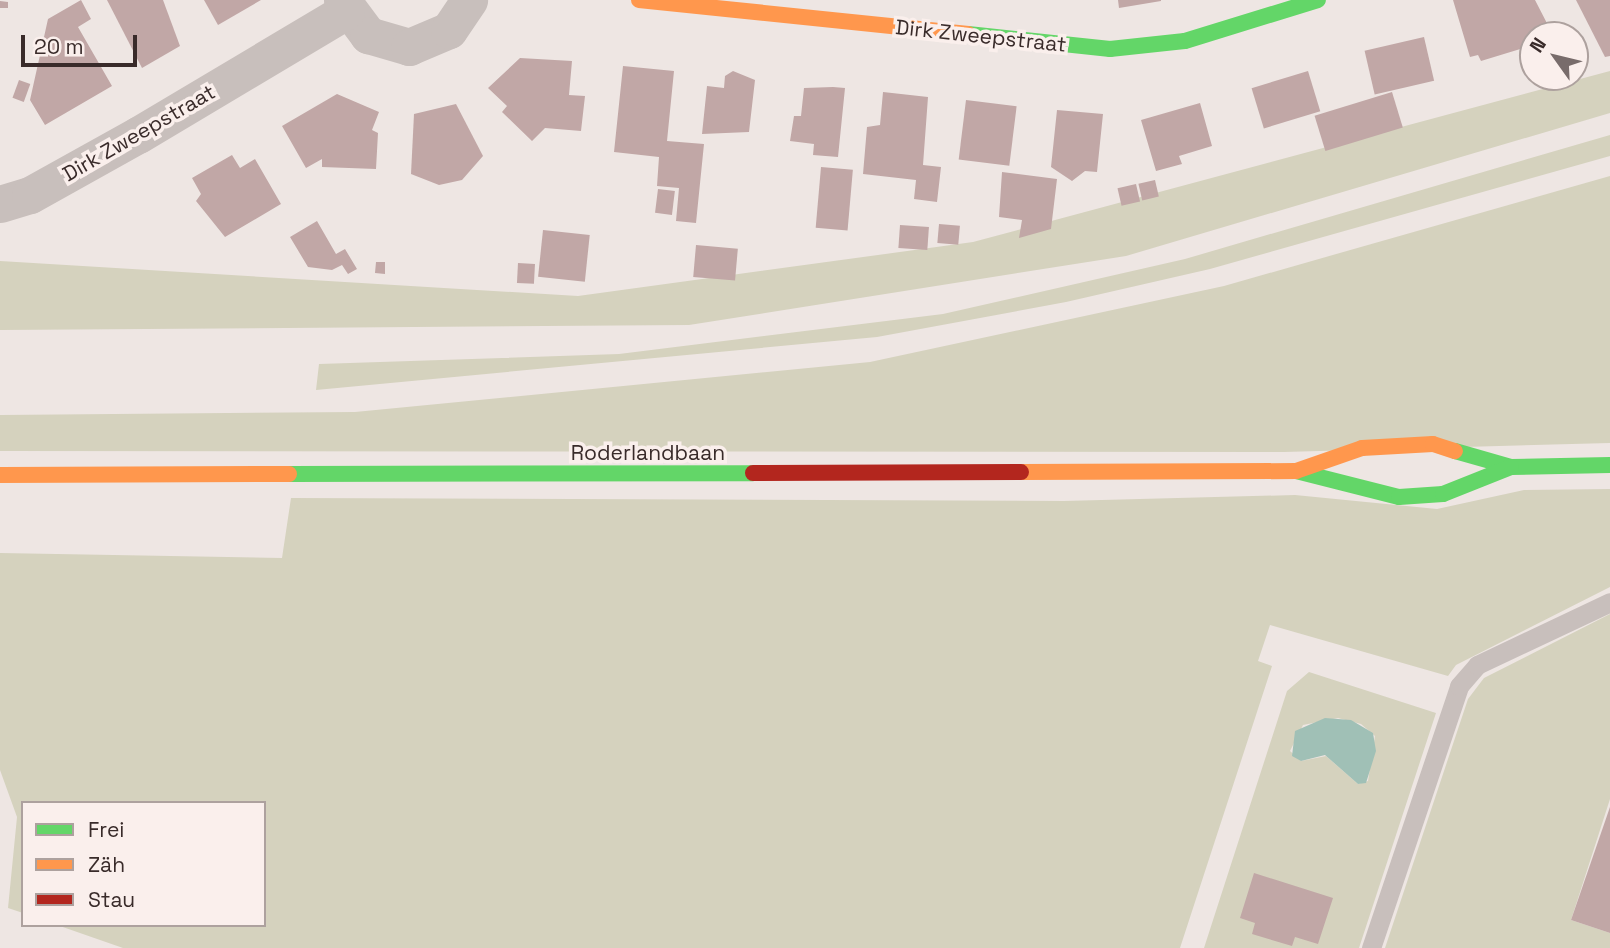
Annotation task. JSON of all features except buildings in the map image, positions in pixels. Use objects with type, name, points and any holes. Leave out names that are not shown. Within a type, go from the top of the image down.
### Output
[{"type":"main road","name":"Dirk Zweepstraat","points":[[639,0],[1110,49],[1185,41],[1318,0]]},
{"type":"main road","name":"Roderlandbaan","points":[[1296,471],[1362,448],[1397,444],[1433,444],[1511,467],[1610,465]]},
{"type":"main road","name":"Roderlandbaan","points":[[0,475],[1296,471],[1399,497],[1443,494],[1511,467]]},
{"type":"street","name":"Dirk Zweepstraat","points":[[0,204],[30,195],[344,5],[377,40],[409,47],[449,30],[469,0]]},
{"type":"lane","points":[[1371,948],[1459,685],[1477,665],[1610,603]]},
{"type":"shaded area","points":[[1610,71],[1610,113],[1126,256],[689,325],[0,330],[0,261],[578,296],[973,242],[1535,91],[1589,91],[1589,77]]},
{"type":"shaded area","points":[[1610,135],[1610,156],[1210,269],[1066,302],[877,337],[316,390],[319,364],[619,354],[943,314],[1185,259]]},
{"type":"shaded area","points":[[1610,176],[1610,443],[1284,452],[0,451],[0,415],[355,412],[870,362],[1224,286]]},
{"type":"shaded area","points":[[1610,489],[1610,587],[1456,665],[1448,676],[1270,625],[1258,661],[1272,666],[1180,948],[123,948],[63,927],[266,927],[266,801],[21,801],[21,912],[8,908],[17,817],[0,770],[0,553],[282,558],[291,498],[1064,501],[1295,495],[1437,509],[1524,490]]},
{"type":"shaded area","points":[[1610,614],[1610,799],[1571,920],[1610,933],[1610,948],[1385,948],[1468,699],[1484,678]]},
{"type":"shaded area","points":[[1309,672],[1436,713],[1359,948],[1204,948],[1287,691]],"holes":[[[1338,718],[1361,724],[1375,736],[1368,781],[1358,784],[1326,756],[1301,761],[1290,751],[1303,725]]]},
{"type":"shaded area","points":[[1325,718],[1351,720],[1373,733],[1376,751],[1366,783],[1358,784],[1325,755],[1301,761],[1292,756],[1295,731]]},
{"type":"traffic: fast","points":[[968,34],[1110,49],[1185,41],[1318,0]]},
{"type":"traffic: fast","points":[[1455,451],[1511,467],[1610,465]]},
{"type":"traffic: fast","points":[[1296,471],[1399,497],[1443,494],[1511,467]]},
{"type":"traffic: fast","points":[[289,474],[753,473]]},
{"type":"traffic: slow","points":[[639,0],[968,34]]},
{"type":"traffic: slow","points":[[1021,472],[1296,471],[1362,448],[1433,444],[1455,451]]},
{"type":"traffic: slow","points":[[0,475],[289,474]]},
{"type":"traffic: jam","points":[[753,473],[1021,472]]}]
